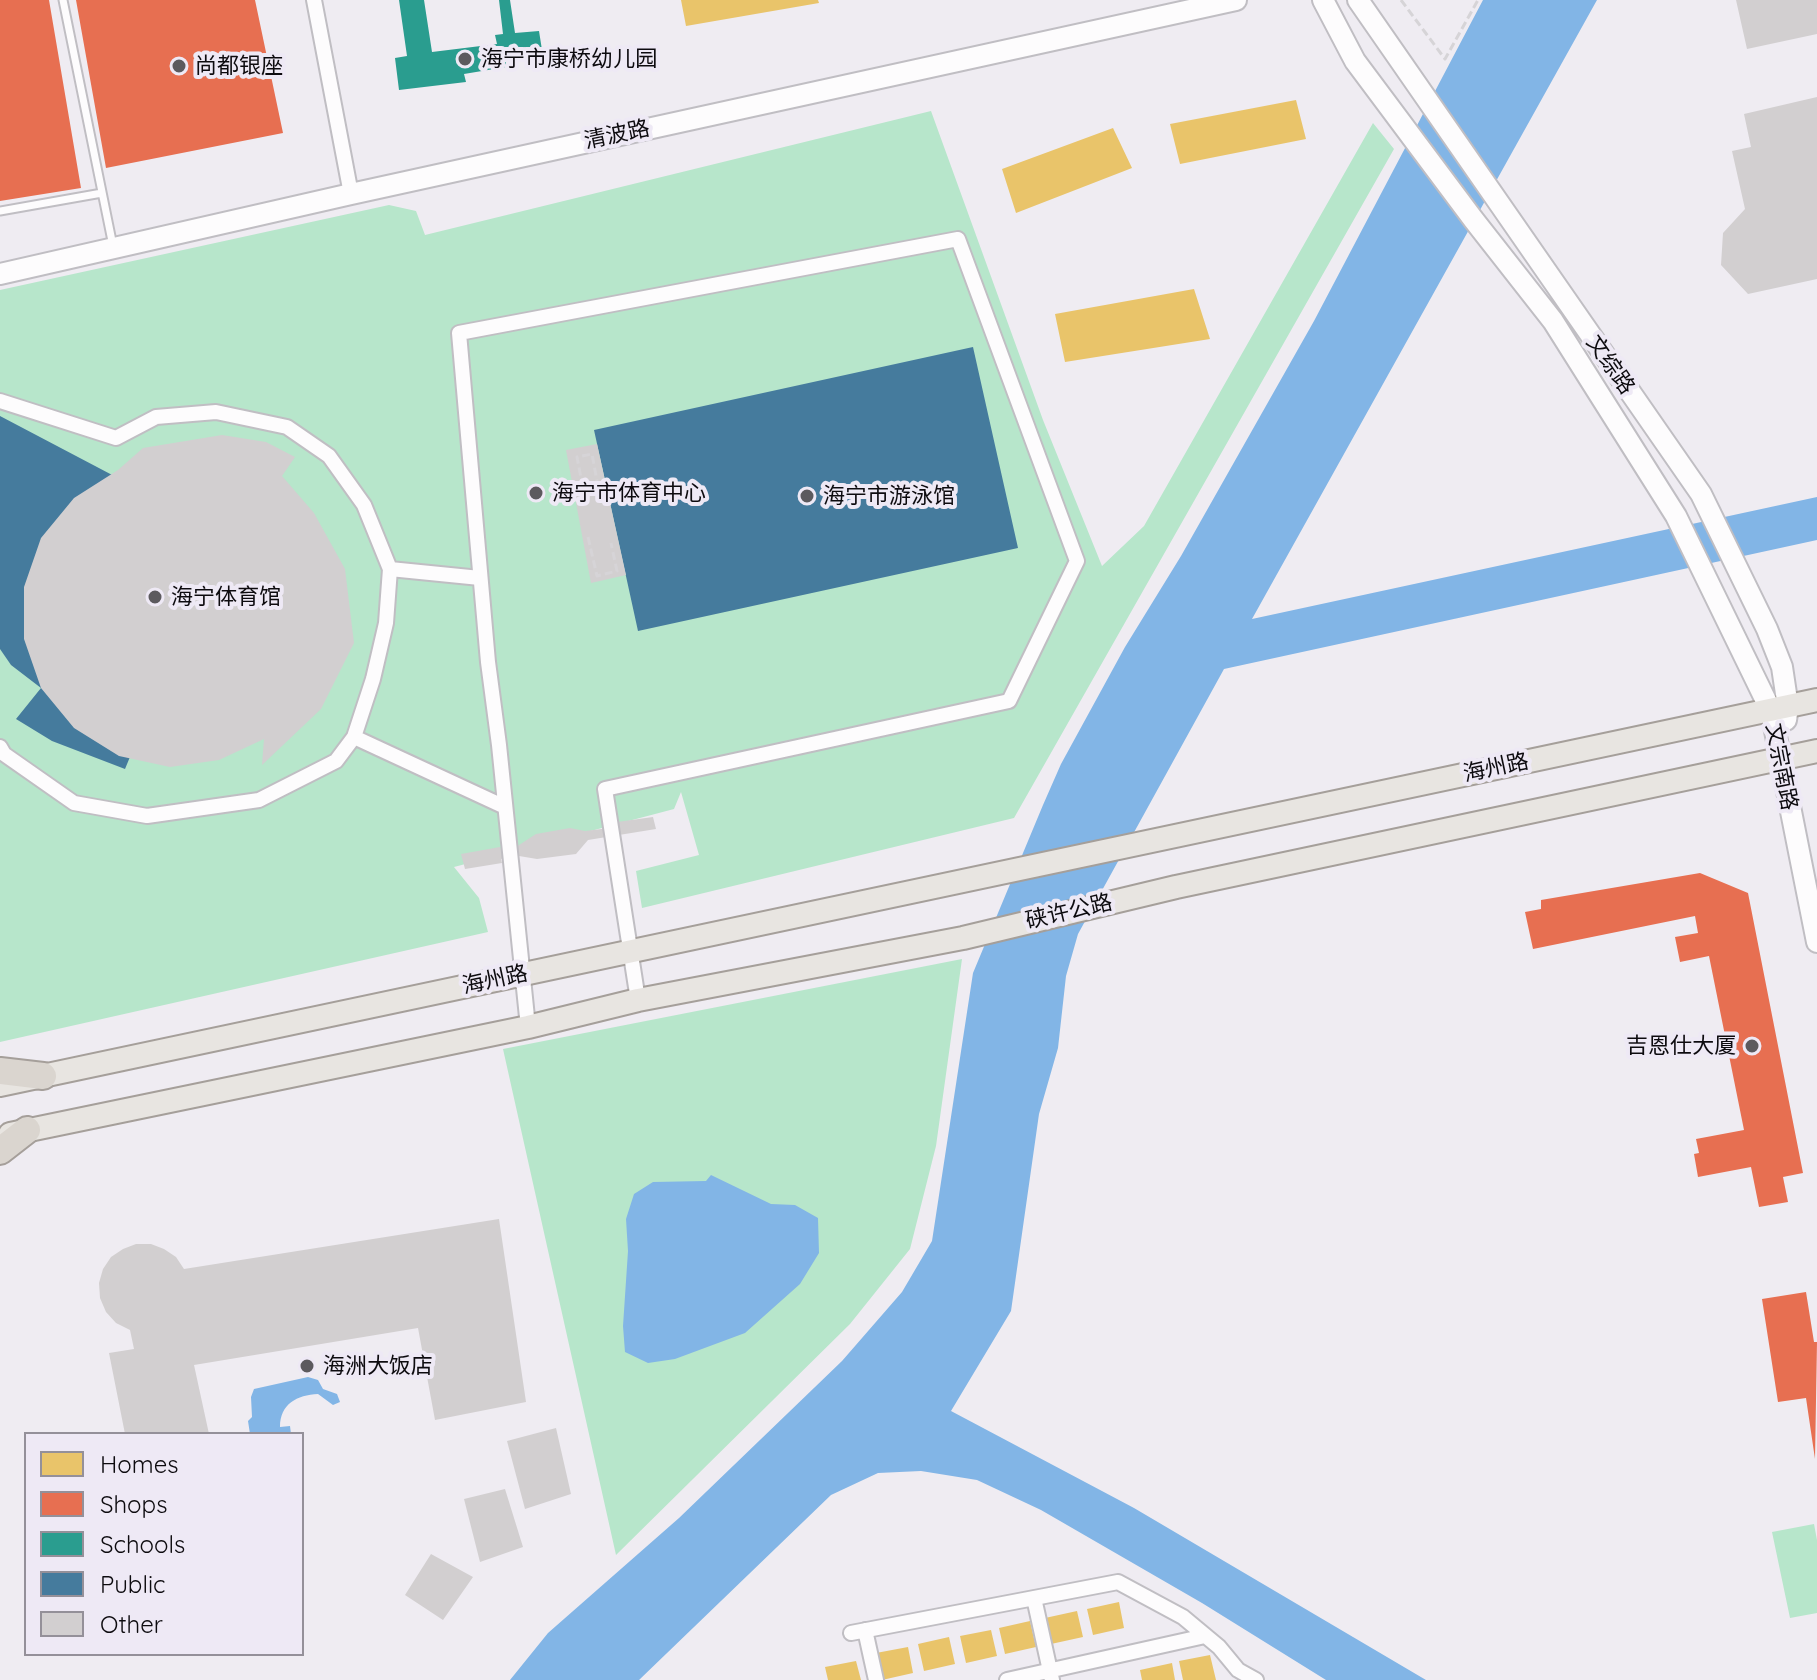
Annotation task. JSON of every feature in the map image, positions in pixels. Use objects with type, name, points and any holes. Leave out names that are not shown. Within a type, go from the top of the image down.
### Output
[{"type":"highway","points":[[0,1071],[43,1076]]},
{"type":"highway","points":[[0,1151],[27,1130]]},
{"type":"main road","name":"清波路","points":[[0,274],[1236,0]]},
{"type":"main road","name":"文宗南路","points":[[1323,0],[1355,61],[1553,321],[1676,516],[1700,570],[1780,709]]},
{"type":"main road","name":"文综路","points":[[1358,0],[1701,494],[1767,629],[1782,667],[1779,759]]},
{"type":"main road","name":"海州路","points":[[0,1085],[1817,700]]},
{"type":"main road","points":[[1779,759],[1817,751]]},
{"type":"main road","name":"文宗南路","points":[[1779,759],[1817,942]]},
{"type":"main road","name":"硖许公路","points":[[638,1000],[963,938],[1176,887],[1779,759]]},
{"type":"main road","points":[[0,1136],[528,1027],[638,1000]]},
{"type":"street","points":[[314,0],[351,194]]},
{"type":"street","points":[[528,1027],[480,578],[459,333],[958,239],[1077,561],[1009,701],[605,789],[638,1000]]},
{"type":"street","points":[[0,401],[116,438],[156,417],[216,412],[287,427],[329,456],[364,505],[390,569],[386,623],[373,679],[354,737],[336,761],[259,800],[147,816],[74,803],[4,754],[0,747]]},
{"type":"street","points":[[390,569],[480,578]]},
{"type":"street","points":[[354,737],[505,807]]},
{"type":"street","points":[[876,1680],[858,1631],[1118,1582],[1183,1617],[1224,1653],[1238,1670],[1256,1680]]},
{"type":"street","points":[[1034,1598],[1051,1675]]},
{"type":"street","points":[[1007,1680],[1051,1675],[1205,1636]]},
{"type":"street","points":[[1224,1653],[1229,1680]]},
{"type":"lane","points":[[63,0],[113,248]]},
{"type":"lane","points":[[0,211],[102,193]]},
{"type":"path","points":[[1401,0],[1445,59],[1478,0]]},
{"type":"path","points":[[585,499],[577,457],[592,454],[597,481]]},
{"type":"path","points":[[588,537],[597,576],[617,571],[611,543]]},
{"type":"green space","name":"海宁市体育中心","points":[[931,111],[1043,420],[1102,566],[1144,526],[1373,123],[1394,149],[1014,818],[642,908],[636,871],[699,855],[681,792],[674,809],[454,867],[479,898],[488,932],[0,1042],[0,290],[389,205],[416,211],[425,235]]},
{"type":"green space","points":[[962,959],[936,1146],[910,1249],[850,1324],[616,1555],[503,1049]]},
{"type":"green space","points":[[1814,1524],[1817,1540],[1817,1613],[1790,1618],[1772,1532]]},
{"type":"water","points":[[1483,0],[1597,0],[1252,619],[1817,497],[1817,540],[1224,669],[1078,934],[1066,976],[1058,1048],[1039,1114],[1011,1311],[951,1411],[1134,1508],[1426,1680],[1326,1680],[1202,1603],[1041,1510],[977,1480],[921,1471],[878,1473],[831,1495],[639,1680],[510,1680],[548,1633],[679,1518],[842,1361],[902,1292],[932,1241],[973,973],[1061,764],[1125,647],[1181,556],[1314,321]]},
{"type":"water","points":[[711,1175],[771,1204],[795,1205],[818,1218],[819,1253],[800,1284],[745,1333],[675,1359],[648,1363],[625,1352],[626,1219],[634,1194],[653,1182],[706,1181]]},
{"type":"water","points":[[308,1377],[318,1380],[323,1389],[337,1394],[340,1402],[333,1405],[318,1394],[303,1396],[291,1402],[283,1412],[280,1427],[290,1426],[291,1432],[250,1432],[248,1421],[252,1417],[251,1397],[254,1389]]},
{"type":"building: Homes","points":[[681,0],[818,0],[819,3],[686,26]]},
{"type":"building: Homes","points":[[1296,100],[1306,139],[1180,164],[1170,124]]},
{"type":"building: Homes","points":[[1113,128],[1132,168],[1016,213],[1002,169]]},
{"type":"building: Homes","points":[[1194,289],[1210,339],[1065,362],[1055,314]]},
{"type":"building: Homes","points":[[1119,1602],[1124,1628],[1093,1635],[1087,1609]]},
{"type":"building: Homes","points":[[1077,1611],[1083,1637],[1051,1644],[1045,1618]]},
{"type":"building: Homes","points":[[1030,1621],[1036,1647],[1005,1654],[999,1628]]},
{"type":"building: Homes","points":[[991,1630],[997,1656],[966,1663],[960,1636]]},
{"type":"building: Homes","points":[[949,1637],[955,1664],[924,1671],[918,1644]]},
{"type":"building: Homes","points":[[908,1647],[913,1673],[882,1680],[876,1653]]},
{"type":"building: Homes","points":[[1210,1655],[1216,1680],[1183,1680],[1179,1661]]},
{"type":"building: Homes","points":[[856,1661],[861,1680],[828,1680],[825,1667]]},
{"type":"building: Homes","points":[[1172,1663],[1175,1680],[1142,1680],[1140,1670]]},
{"type":"building: Shops","points":[[0,0],[49,0],[81,188],[0,201]]},
{"type":"building: Shops","name":"尚都银座","points":[[76,0],[255,0],[283,133],[106,168]]},
{"type":"building: Shops","name":"吉恩仕大厦","points":[[1700,873],[1748,893],[1803,1173],[1783,1177],[1788,1202],[1759,1207],[1751,1167],[1698,1177],[1694,1154],[1699,1153],[1696,1139],[1744,1130],[1709,956],[1680,962],[1675,937],[1698,933],[1695,916],[1533,949],[1525,912],[1541,909],[1541,900]]},
{"type":"building: Shops","points":[[1806,1292],[1814,1342],[1817,1342],[1815,1459],[1806,1398],[1778,1402],[1762,1299]]},
{"type":"building: Schools","points":[[399,0],[424,0],[432,52],[497,44],[495,35],[503,34],[499,0],[510,0],[515,33],[539,31],[542,50],[506,57],[506,67],[464,74],[466,82],[399,90],[395,58],[407,56]]},
{"type":"building: Public","name":"海宁市游泳馆","points":[[973,347],[1018,548],[638,631],[594,430]]},
{"type":"building: Public","name":"海宁体育馆","points":[[0,416],[135,487],[175,478],[218,485],[257,499],[295,541],[307,575],[312,620],[303,661],[287,659],[265,702],[224,729],[173,746],[139,735],[125,769],[52,741],[16,719],[41,688],[11,665],[0,649]]},
{"type":"building: Other","points":[[1736,0],[1817,0],[1817,34],[1747,49]]},
{"type":"building: Other","points":[[1817,97],[1817,279],[1748,294],[1721,265],[1723,233],[1745,209],[1732,151],[1751,147],[1744,114]]},
{"type":"building: Other","name":"海宁体育馆","points":[[222,435],[266,442],[295,457],[282,476],[314,513],[345,569],[354,643],[321,709],[262,765],[264,739],[219,760],[170,767],[119,756],[74,728],[41,688],[24,639],[24,587],[41,538],[74,498],[118,470],[143,448]]},
{"type":"building: Other","points":[[597,444],[626,575],[591,583],[566,450]]},
{"type":"building: Other","points":[[653,817],[656,829],[588,840],[576,854],[537,859],[519,856],[501,859],[502,863],[465,869],[461,854],[516,847],[536,834],[570,828],[585,831],[618,827],[617,822]]},
{"type":"building: Other","points":[[499,1219],[526,1402],[435,1420],[418,1328],[194,1365],[209,1432],[125,1432],[109,1353],[134,1349],[130,1330],[116,1323],[106,1312],[100,1298],[99,1283],[103,1269],[111,1257],[123,1249],[136,1244],[151,1244],[176,1257],[184,1269]]},
{"type":"building: Other","points":[[556,1428],[571,1494],[525,1509],[507,1441]]},
{"type":"building: Other","points":[[505,1489],[523,1547],[480,1562],[464,1499]]},
{"type":"building: Other","points":[[431,1554],[473,1577],[443,1620],[405,1595]]},
{"type":"place","name":"海宁市康桥幼儿园","points":[[465,59]]},
{"type":"place","name":"尚都银座","points":[[179,66]]},
{"type":"place","name":"海宁市体育中心","points":[[536,493]]},
{"type":"place","name":"海宁市游泳馆","points":[[807,496]]},
{"type":"place","name":"海宁体育馆","points":[[155,597]]},
{"type":"place","name":"吉恩仕大厦","points":[[1752,1046]]},
{"type":"place","name":"海洲大饭店","points":[[307,1366]]}]
